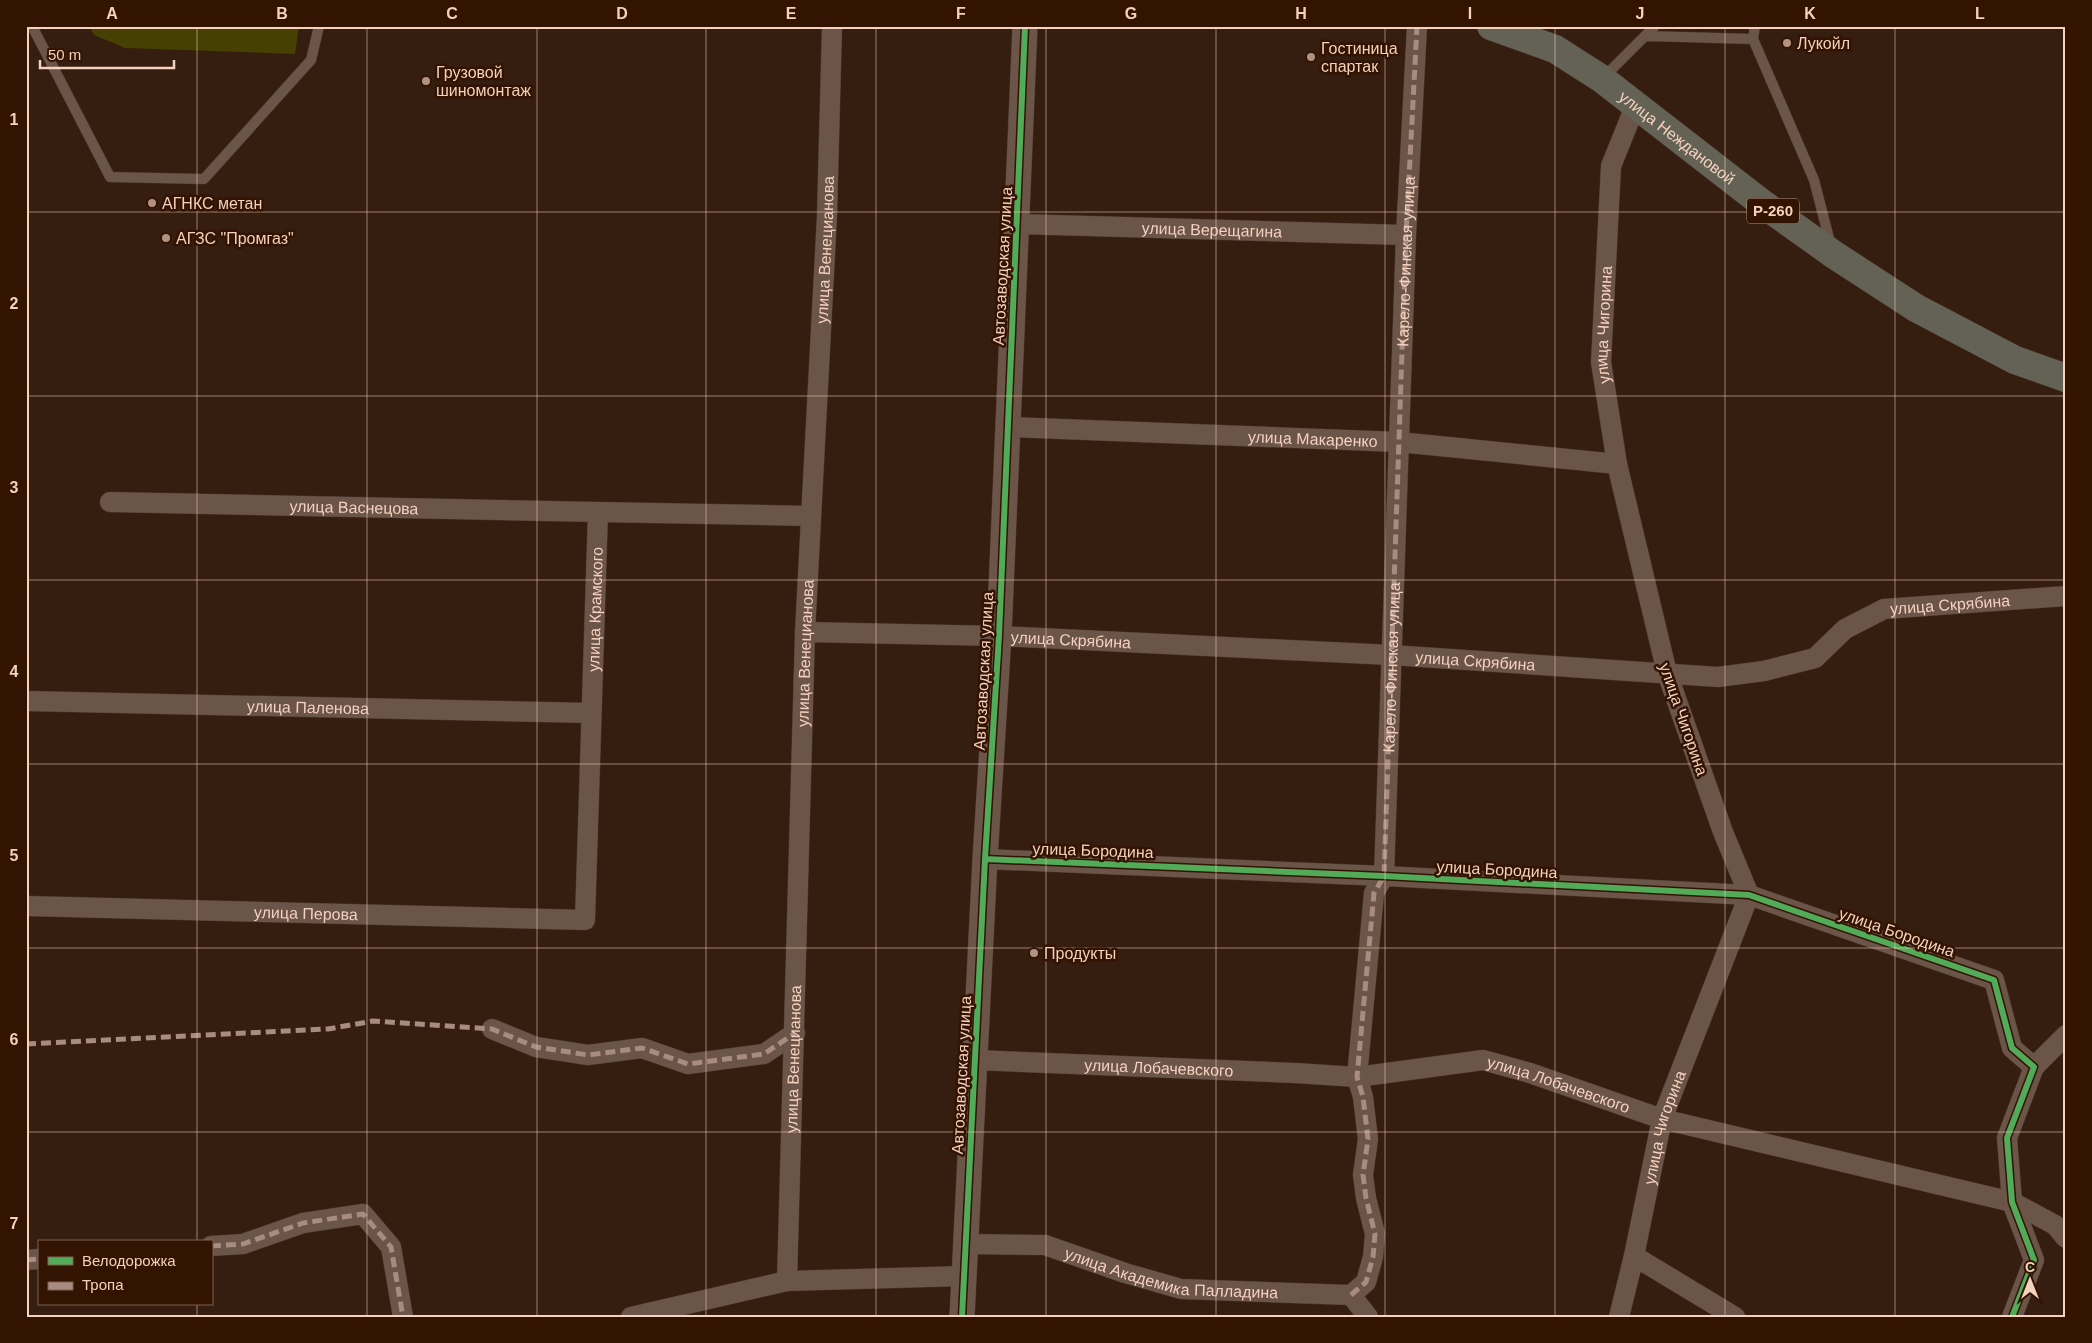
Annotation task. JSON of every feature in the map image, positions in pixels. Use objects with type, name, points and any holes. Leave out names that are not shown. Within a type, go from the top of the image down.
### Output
[{"type":"highway","name":"улица Неждановой","points":[[1491,26],[1554,49],[1602,79],[1764,204],[1833,254],[1916,308],[2015,360],[2066,378]]},
{"type":"street","name":"улица Венецианова","points":[[788,1281],[805,632],[827,216],[832,26]]},
{"type":"street","name":"Автозаводская улица","points":[[962,1317],[985,859],[999,636],[1025,26]]},
{"type":"street","name":"Карело-Финская улица","points":[[1351,1295],[1366,1282],[1374,1257],[1375,1234],[1366,1198],[1363,1175],[1368,1139],[1364,1097],[1357,1077],[1374,893],[1384,876],[1406,235],[1417,26]]},
{"type":"street","name":"улица Чигорина","points":[[1620,1317],[1662,1119],[1749,895],[1723,832],[1666,673],[1617,464],[1601,362],[1611,166],[1636,104]]},
{"type":"street","name":"улица Верещагина","points":[[1018,224],[1406,235]]},
{"type":"street","name":"улица Макаренко","points":[[1008,427],[1399,442],[1617,464]]},
{"type":"street","name":"улица Васнецова","points":[[110,502],[598,512]]},
{"type":"street","points":[[598,512],[811,516]]},
{"type":"street","name":"улица Крамского","points":[[585,920],[598,512]]},
{"type":"street","name":"улица Скрябина","points":[[805,632],[999,636],[1392,655],[1718,677],[1764,671],[1815,658],[1845,629],[1884,609],[2066,596]]},
{"type":"street","name":"улица Паленова","points":[[26,702],[591,713]]},
{"type":"street","name":"улица Бородина","points":[[985,859],[1384,876],[1749,895],[1994,980],[2012,1048],[2034,1067]]},
{"type":"street","name":"улица Перова","points":[[26,906],[585,920]]},
{"type":"street","points":[[492,1029],[536,1047],[588,1055],[642,1048],[688,1064],[764,1054],[795,1033]]},
{"type":"street","points":[[2012,1317],[2034,1260],[2012,1202],[2006,1138],[2034,1067],[2066,1035]]},
{"type":"street","name":"улица Лобачевского","points":[[975,1060],[1357,1077],[1483,1060],[1530,1073],[1662,1119],[2012,1202],[2055,1225],[2066,1238]]},
{"type":"street","points":[[212,1246],[243,1244],[303,1222],[363,1214],[390,1248],[404,1317]]},
{"type":"street","name":"улица Академика Палладина","points":[[967,1244],[1045,1245],[1125,1273],[1181,1289],[1351,1295]]},
{"type":"street","points":[[1634,1256],[1735,1317]]},
{"type":"street","points":[[631,1317],[788,1281],[964,1276]]},
{"type":"street","points":[[1351,1295],[1368,1317]]},
{"type":"lane","points":[[32,26],[110,177],[204,179],[310,60],[319,26]]},
{"type":"lane","points":[[1602,79],[1655,26]]},
{"type":"lane","points":[[1755,26],[1753,39],[1814,180],[1833,254]]},
{"type":"lane","points":[[1647,36],[1753,39]]},
{"type":"shaded area","points":[[89,26],[299,26],[295,54],[125,48],[94,35]]},
{"type":"marked path","points":[[1351,1295],[1366,1282],[1373,1257],[1375,1234],[1366,1198],[1363,1175],[1368,1139],[1363,1097],[1357,1077],[1374,893],[1384,876],[1406,235],[1417,26]]},
{"type":"marked path","points":[[26,1044],[328,1029],[373,1021],[492,1029],[536,1047],[588,1055],[642,1048],[688,1064],[764,1054],[795,1033]]},
{"type":"marked path","points":[[212,1246],[243,1244],[303,1223],[363,1214],[391,1247],[403,1317]]},
{"type":"marked path","points":[[26,1260],[38,1259]]},
{"type":"cycle path","points":[[962,1317],[985,859],[999,636],[1025,26]]},
{"type":"cycle path","points":[[985,859],[1384,876],[1749,895],[1994,980],[2012,1048],[2034,1067],[2007,1138],[2012,1202],[2034,1260],[2012,1317]]},
{"type":"place","name":"Лукойл","points":[[1787,43]]},
{"type":"place","name":"Гостиница спартак","points":[[1311,57]]},
{"type":"place","name":"Грузовой шиномонтаж","points":[[426,81]]},
{"type":"place","name":"АГНКС метан","points":[[152,203]]},
{"type":"place","name":"АГЗС \"Промгаз\"","points":[[166,238]]},
{"type":"place","name":"Продукты","points":[[1034,953]]}]
